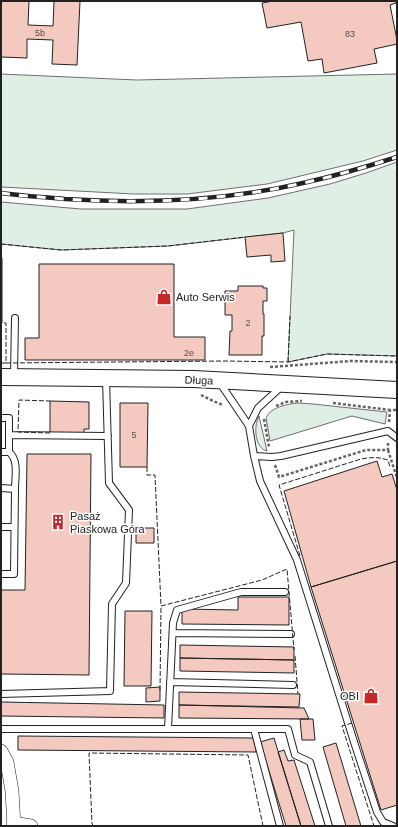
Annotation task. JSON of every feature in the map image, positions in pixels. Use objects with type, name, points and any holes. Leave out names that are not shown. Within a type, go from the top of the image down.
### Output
[{"type":"street","name":"Długa","points":[[8,377],[191,379],[397,390]]},
{"type":"street","points":[[1,751],[7,762],[12,791],[14,825],[32,826]]},
{"type":"lane","points":[[8,377],[15,318]]},
{"type":"lane","points":[[1,694],[110,691],[112,604],[126,583],[129,510],[109,483],[106,379]]},
{"type":"lane","points":[[218,380],[249,426],[260,482],[297,560],[377,812],[383,822],[393,826]]},
{"type":"lane","points":[[249,426],[260,410],[285,384]]},
{"type":"lane","points":[[1,418],[9,418],[9,452]]},
{"type":"lane","points":[[254,456],[272,457],[388,431],[397,438]]},
{"type":"lane","points":[[9,435],[108,436]]},
{"type":"lane","points":[[1,452],[9,452],[13,455],[15,462],[14,574],[1,574]]},
{"type":"lane","points":[[1,488],[15,489]]},
{"type":"lane","points":[[1,527],[14,527]]},
{"type":"lane","points":[[168,729],[173,623],[177,610],[241,592],[285,592]]},
{"type":"lane","points":[[173,633],[291,634]]},
{"type":"lane","points":[[170,682],[293,685]]},
{"type":"lane","points":[[1,729],[288,729],[295,755],[310,762],[329,826]]},
{"type":"lane","points":[[254,730],[280,826]]},
{"type":"path","points":[[264,367],[298,366],[350,361],[397,362]]},
{"type":"path","points":[[307,401],[286,402],[260,410],[272,457],[279,477],[366,450],[388,450]]},
{"type":"path","points":[[329,403],[397,410]]},
{"type":"path","points":[[390,410],[388,450],[397,478]]},
{"type":"green space","points":[[1,74],[137,80],[397,74],[397,150],[363,161],[267,184],[187,194],[134,194],[1,187]]},
{"type":"green space","points":[[397,162],[397,356],[327,354],[288,362],[294,230],[283,233],[168,246],[61,250],[1,244],[1,202],[81,209],[187,209],[268,198],[330,184]]},
{"type":"green space","points":[[298,403],[387,412],[385,424],[352,416],[270,441],[266,418],[268,414],[280,407]]},
{"type":"green space","points":[[259,416],[267,451],[261,448],[256,437],[256,425]]},
{"type":"building","points":[[1,1],[29,1],[28,25],[53,26],[54,1],[80,1],[77,65],[52,64],[53,40],[27,39],[27,58],[1,57]]},
{"type":"building","points":[[273,1],[396,1],[396,3],[390,5],[397,44],[374,49],[377,63],[324,73],[322,59],[308,61],[301,22],[267,28],[262,3]]},
{"type":"building","points":[[283,233],[285,261],[271,262],[271,255],[247,257],[245,237]]},
{"type":"building","points":[[2,258],[2,323],[1,323]]},
{"type":"building","points":[[39,264],[174,264],[174,337],[205,337],[205,360],[25,360],[25,338],[39,338]]},
{"type":"building","points":[[238,286],[263,286],[263,288],[267,288],[267,301],[263,301],[264,336],[262,336],[262,355],[229,355],[232,315],[225,315],[225,291],[238,291]]},
{"type":"building","points":[[50,401],[89,402],[89,429],[84,429],[84,433],[50,433]]},
{"type":"building","points":[[120,403],[148,403],[147,467],[120,467]]},
{"type":"building","name":"Pasaż Piaskowa Góra","points":[[27,454],[91,454],[89,675],[1,674],[1,590],[25,590]]},
{"type":"building","points":[[377,461],[382,477],[392,474],[397,490],[397,561],[311,587],[284,491]]},
{"type":"building","points":[[136,528],[154,528],[154,543],[136,543]]},
{"type":"building","name":"OBI","points":[[397,561],[397,805],[381,810],[311,587]]},
{"type":"building","points":[[238,597],[289,597],[289,625],[182,624],[182,609],[238,610]]},
{"type":"building","points":[[125,611],[152,611],[151,686],[124,686]]},
{"type":"building","points":[[180,645],[294,647],[294,660],[180,658]]},
{"type":"building","points":[[180,658],[294,660],[294,673],[180,671]]},
{"type":"building","points":[[160,687],[160,701],[146,702],[146,688]]},
{"type":"building","points":[[179,692],[300,694],[299,707],[179,705]]},
{"type":"building","points":[[1,702],[164,705],[164,718],[1,716]]},
{"type":"building","points":[[179,705],[304,708],[309,719],[179,718]]},
{"type":"building","points":[[300,719],[313,719],[315,740],[302,740]]},
{"type":"building","points":[[18,736],[256,738],[256,752],[18,750]]},
{"type":"building","points":[[274,738],[301,826],[286,826],[260,742]]},
{"type":"building","points":[[336,743],[361,826],[346,826],[323,747]]},
{"type":"building","points":[[284,750],[288,761],[294,760],[315,826],[301,826],[278,752]]},
{"type":"railway","points":[[1,193],[65,199],[125,201],[184,200],[244,194],[274,189],[327,177],[397,157]]},
{"type":"fence","points":[[1,244],[61,250],[168,246],[245,237]]},
{"type":"fence","points":[[288,362],[290,316]]},
{"type":"fence","points":[[1,363],[6,363],[6,323],[2,323]]},
{"type":"fence","points":[[6,363],[225,361],[288,362],[327,354],[397,356]]},
{"type":"fence","points":[[50,401],[19,400],[18,432],[50,433]]},
{"type":"fence","points":[[300,556],[279,485],[365,458],[388,460],[390,467]]},
{"type":"fence","points":[[147,467],[147,475],[155,475],[161,606]]},
{"type":"fence","points":[[160,690],[161,606],[262,580],[287,569],[294,650]]},
{"type":"fence","points":[[295,656],[298,694]]},
{"type":"fence","points":[[352,723],[342,726],[374,826]]},
{"type":"fence","points":[[94,826],[92,824],[89,753],[248,755],[263,826]]},
{"type":"place","name":"Auto Serwis","points":[[164,297]]},
{"type":"place","name":"Pasaż Piaskowa Góra","points":[[58,522]]},
{"type":"place","name":"OBI","points":[[371,696]]}]
